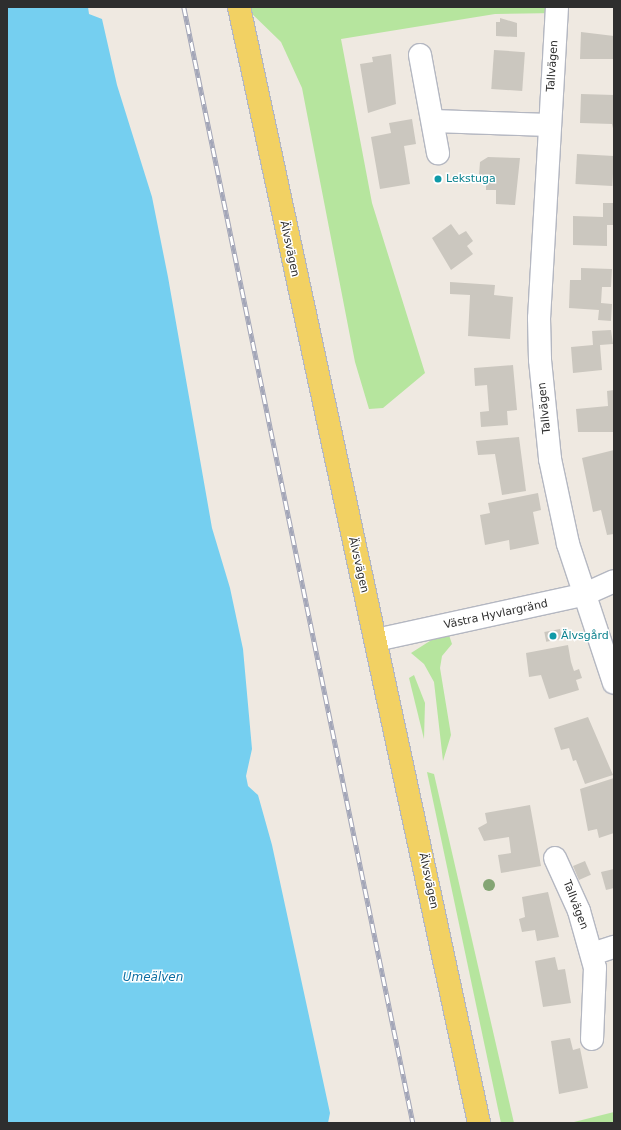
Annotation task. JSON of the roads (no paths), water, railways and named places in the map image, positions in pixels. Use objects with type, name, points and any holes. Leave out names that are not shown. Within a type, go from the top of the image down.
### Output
[{"type":"main road","name":"Älvsvägen","points":[[239,7],[479,1123]]},
{"type":"street","name":"Tallvägen","points":[[557,7],[549,125],[540,360],[550,459],[568,544],[583,595],[614,683]]},
{"type":"street","points":[[420,55],[438,153]]},
{"type":"street","points":[[433,122],[549,125]]},
{"type":"street","name":"Västra Hyvlargränd","points":[[376,640],[583,595],[614,581]]},
{"type":"street","name":"Tallvägen","points":[[555,858],[579,911],[592,954],[595,984],[592,1039]]},
{"type":"street","points":[[592,954],[614,947]]},
{"type":"water","name":"Umeälven","points":[[7,7],[88,7],[89,14],[102,19],[117,85],[152,197],[168,277],[212,528],[230,588],[243,649],[252,749],[246,776],[248,786],[258,795],[272,845],[330,1113],[328,1123],[7,1123]]},
{"type":"railway","points":[[184,7],[413,1123]]},
{"type":"place","name":"Lekstuga","points":[[438,179]]},
{"type":"place","name":"Älvsgård","points":[[553,636]]}]
